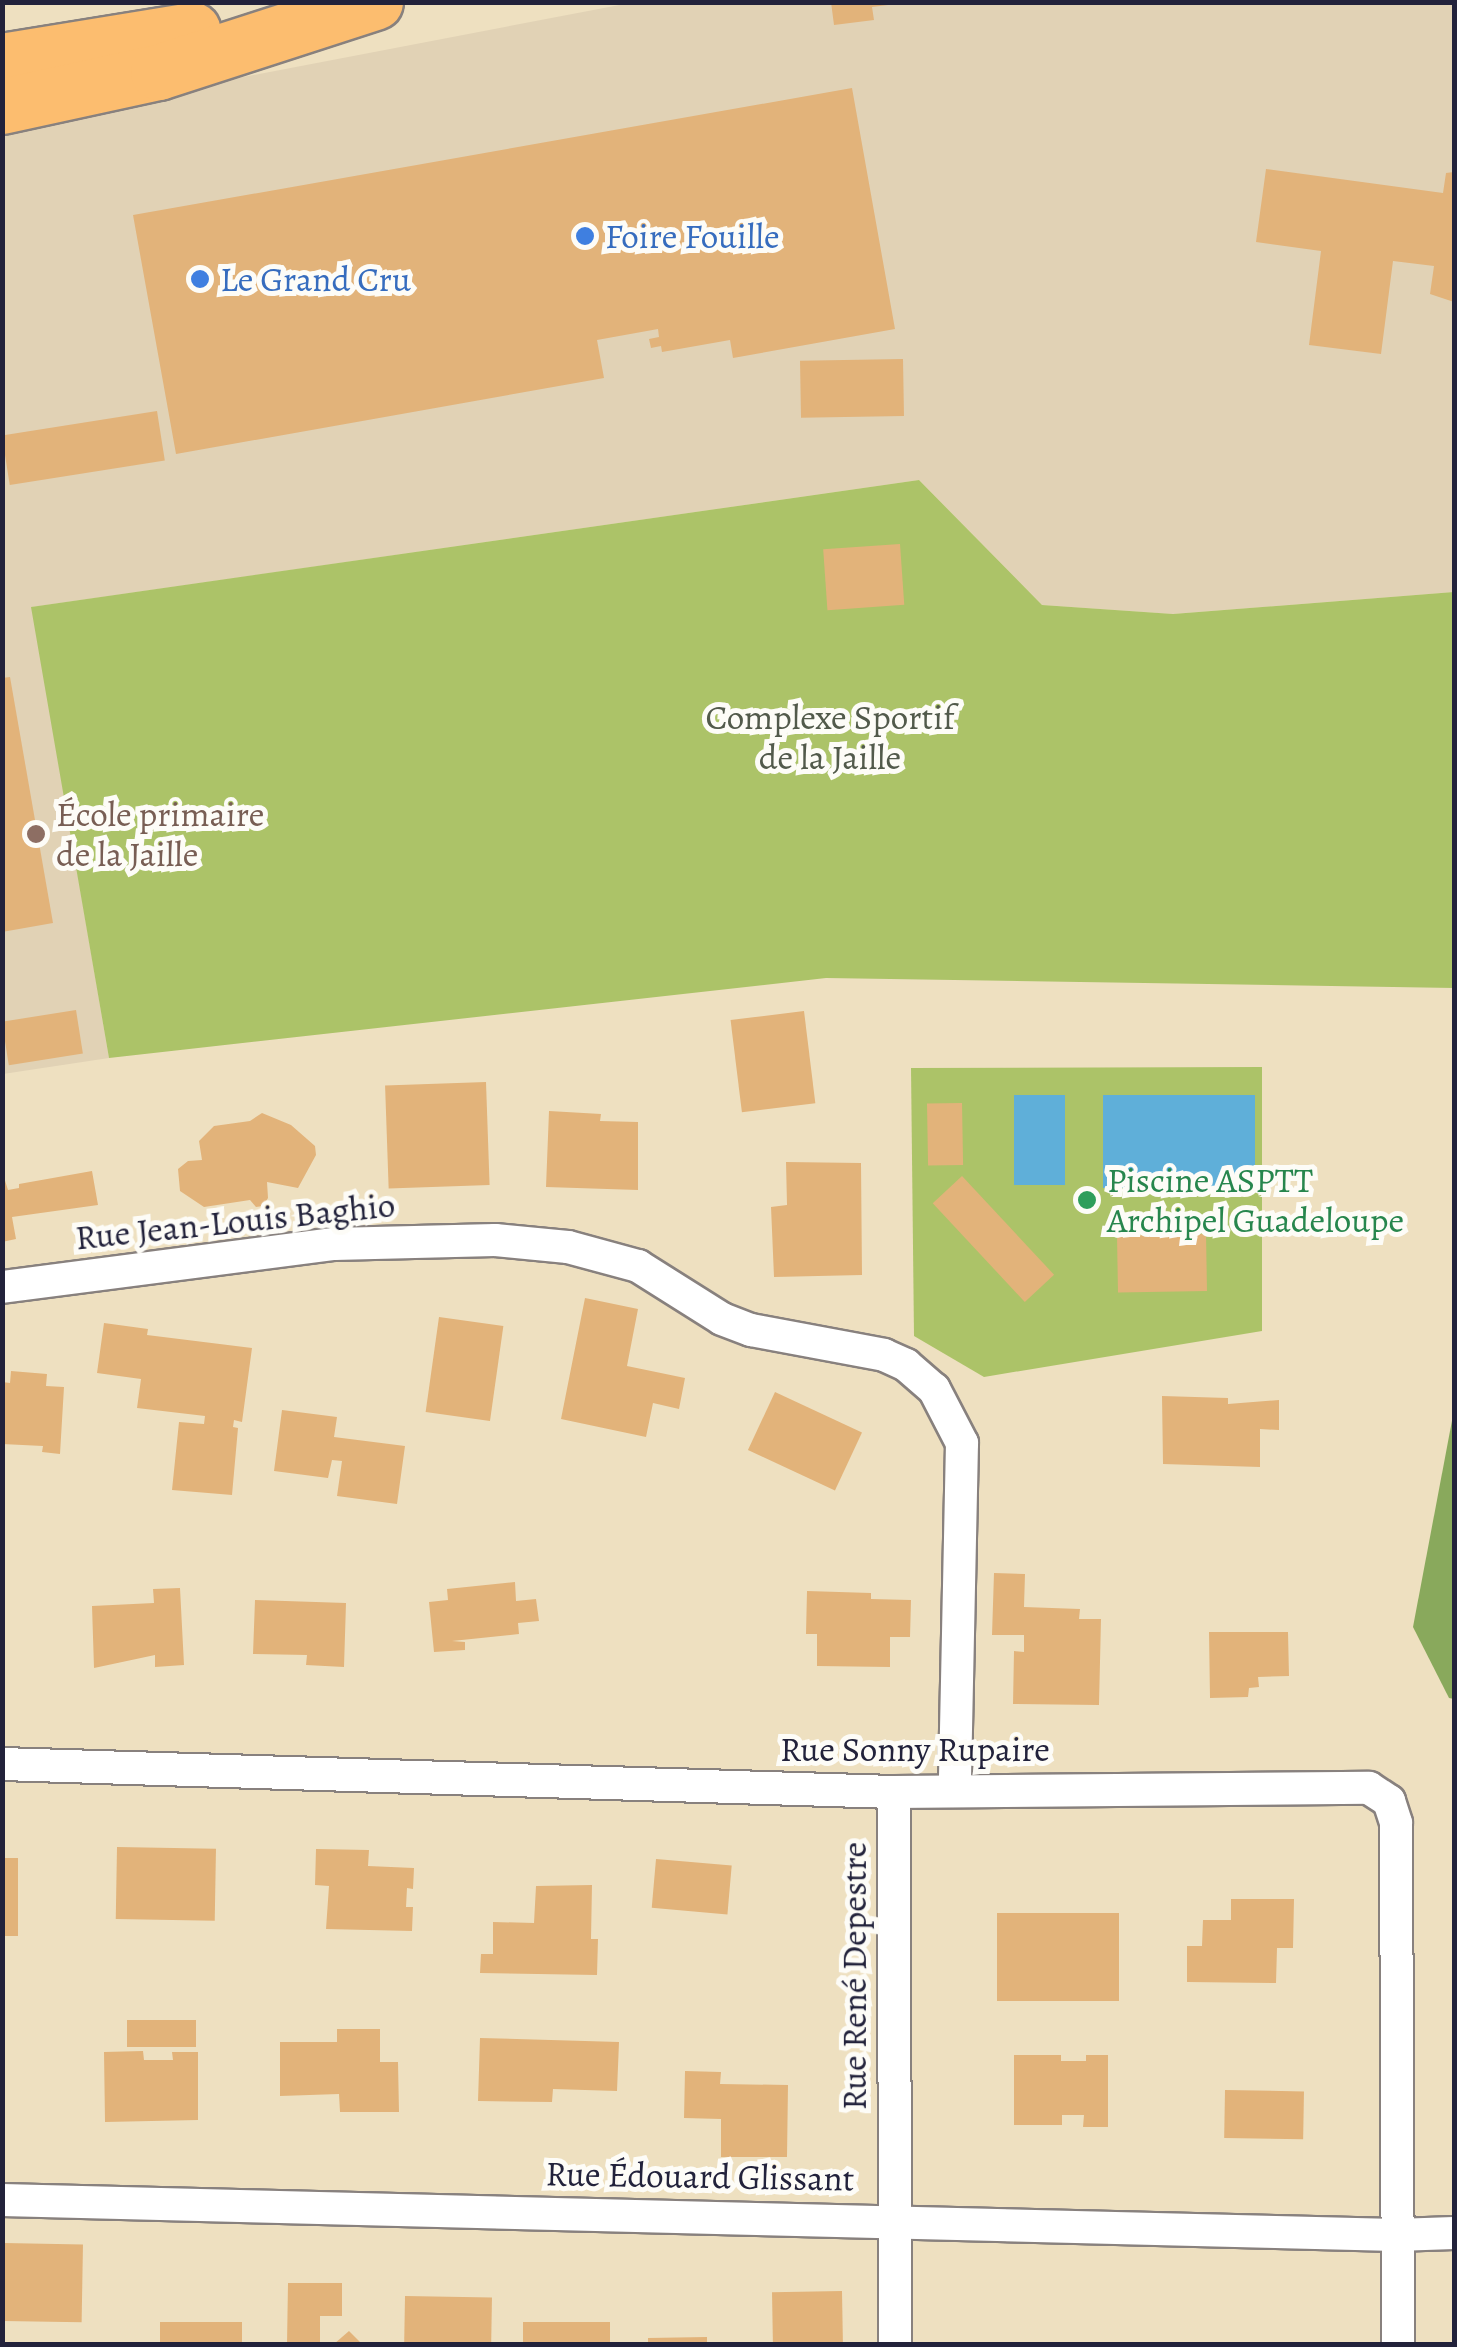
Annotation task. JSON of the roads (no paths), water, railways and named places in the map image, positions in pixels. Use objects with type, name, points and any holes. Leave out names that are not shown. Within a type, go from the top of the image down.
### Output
[{"type":"highway","points":[[2,61],[353,2]]},
{"type":"highway","points":[[2,106],[158,72],[376,2]]},
{"type":"street","name":"Rue Jean-Louis Baghio","points":[[2,1287],[334,1244],[514,1242],[568,1247],[638,1266],[722,1319],[752,1330],[884,1355],[906,1365],[934,1389],[962,1443],[955,1791]]},
{"type":"street","name":"Rue Sonny Rupaire","points":[[2,1764],[894,1792],[1368,1788],[1389,1801],[1396,1823],[1396,2235]]},
{"type":"street","name":"Rue René Depestre","points":[[894,1792],[896,2344]]},
{"type":"street","name":"Rue Édouard Glissant","points":[[2,2200],[1396,2235],[1454,2232]]},
{"type":"street","points":[[1396,2235],[1398,2344]]},
{"type":"water","points":[[1014,1095],[1065,1095],[1065,1185],[1014,1185]]},
{"type":"water","points":[[1103,1095],[1255,1095],[1255,1188],[1103,1188]]},
{"type":"place","name":"Foire Fouille","points":[[585,236]]},
{"type":"place","name":"Le Grand Cru","points":[[200,279]]},
{"type":"place","name":"École primaire de la Jaille","points":[[36,834]]},
{"type":"place","name":"Piscine ASPTT Archipel Guadeloupe","points":[[1087,1200]]},
{"type":"park label","name":"Complexe Sportif de la Jaille","points":[[830,737]]}]
